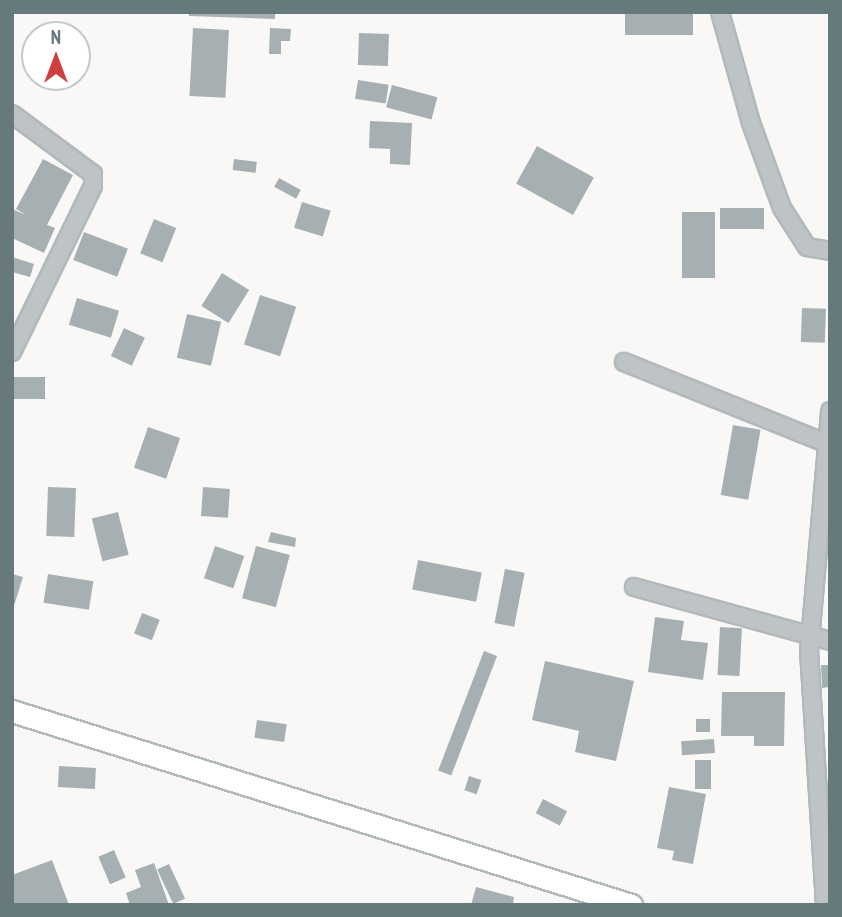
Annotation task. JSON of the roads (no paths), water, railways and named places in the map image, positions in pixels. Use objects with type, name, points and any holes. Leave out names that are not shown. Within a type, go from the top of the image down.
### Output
[{"type":"main road","points":[[12,711],[631,905]]},
{"type":"street","points":[[720,12],[751,123],[782,208],[807,247],[830,251]]},
{"type":"street","points":[[12,114],[93,174],[93,186],[12,352]]},
{"type":"street","points":[[624,362],[825,443]]},
{"type":"street","points":[[825,905],[809,633],[830,411]]},
{"type":"street","points":[[634,587],[809,633],[830,641]]}]
